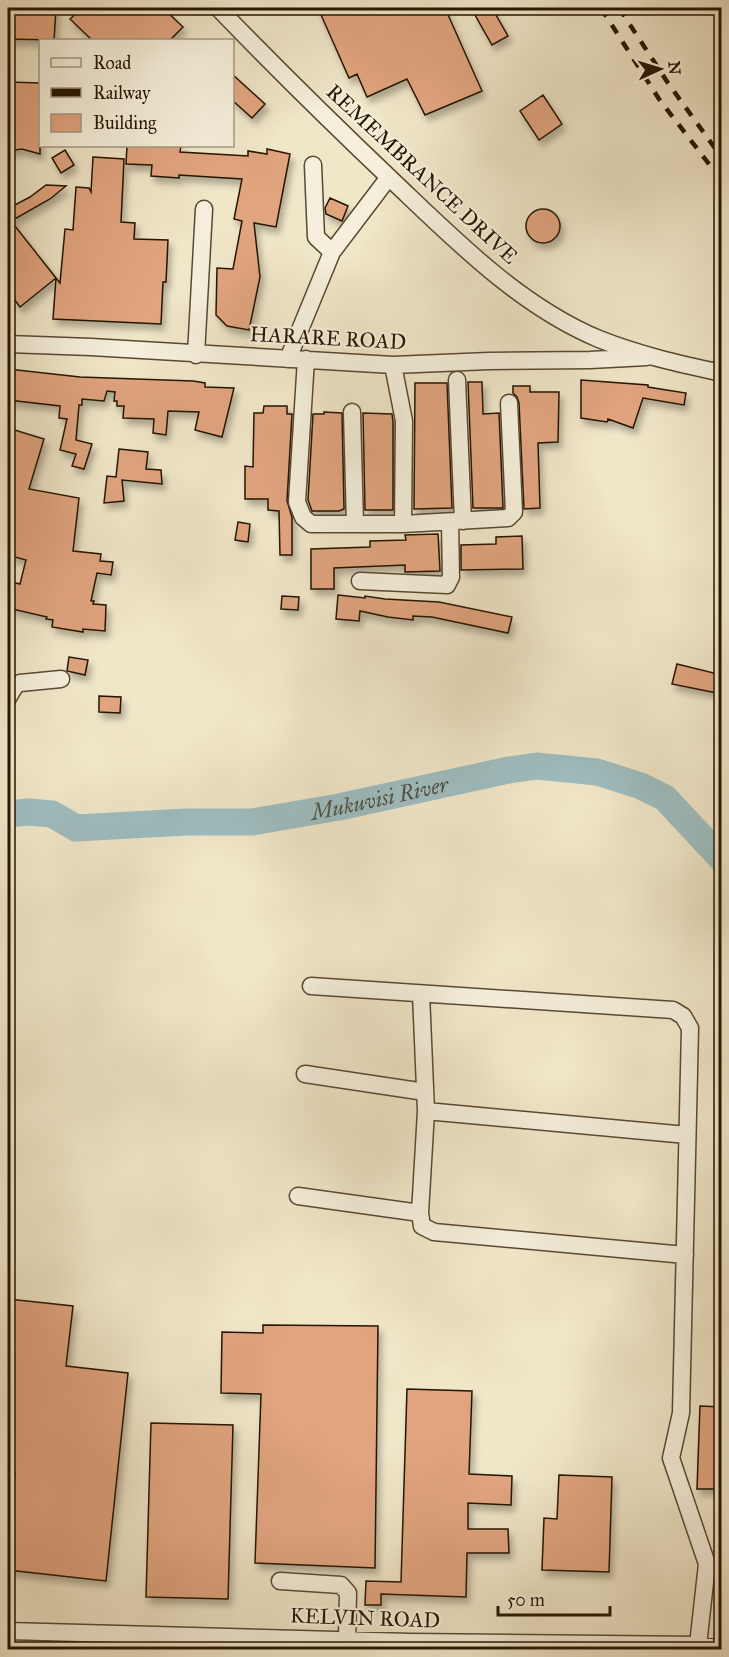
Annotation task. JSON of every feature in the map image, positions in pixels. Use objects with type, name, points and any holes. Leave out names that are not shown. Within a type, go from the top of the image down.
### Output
[{"type":"street","name":"REMEMBRANCE DRIVE","points":[[218,8],[282,75],[455,241],[539,306],[598,338],[647,357],[722,373]]},
{"type":"street","points":[[313,165],[316,237],[332,252]]},
{"type":"street","points":[[288,359],[332,252],[389,177]]},
{"type":"street","points":[[196,355],[204,209]]},
{"type":"street","name":"HARARE ROAD","points":[[8,344],[306,359],[393,366],[647,357]]},
{"type":"street","points":[[306,359],[297,502],[303,518],[311,524],[403,524],[508,518],[514,512],[509,403]]},
{"type":"street","points":[[393,366],[404,421],[403,524]]},
{"type":"street","points":[[360,580],[447,585],[451,577],[456,521],[457,380]]},
{"type":"street","points":[[352,412],[355,524]]},
{"type":"street","points":[[8,698],[15,686],[20,683],[61,679]]},
{"type":"street","points":[[312,986],[673,1010],[683,1016],[690,1028],[681,1413],[671,1458],[707,1564],[698,1645]]},
{"type":"street","points":[[421,994],[426,1111],[420,1213],[422,1226],[434,1232],[685,1255]]},
{"type":"street","points":[[305,1074],[425,1092]]},
{"type":"street","points":[[426,1111],[687,1134]]},
{"type":"street","points":[[298,1196],[420,1213]]},
{"type":"street","points":[[280,1581],[341,1585],[348,1593],[347,1640]]},
{"type":"street","name":"KELVIN ROAD","points":[[8,1631],[347,1640],[409,1646],[698,1645],[722,1648]]},
{"type":"building","points":[[8,8],[56,8],[54,39],[8,39]]},
{"type":"building","points":[[82,8],[163,8],[183,27],[171,39],[91,39],[70,19]]},
{"type":"building","points":[[318,8],[445,8],[482,91],[425,115],[407,79],[367,97],[357,74],[349,78]]},
{"type":"building","points":[[492,8],[508,36],[492,45],[475,15]]},
{"type":"building","points":[[234,76],[265,104],[252,118],[234,102]]},
{"type":"building","points":[[8,82],[39,83],[40,154],[22,149],[8,151]]},
{"type":"building","points":[[543,95],[562,124],[539,140],[520,111]]},
{"type":"building","points":[[127,147],[181,147],[180,152],[248,156],[248,151],[267,154],[267,149],[290,154],[276,227],[254,223],[260,277],[249,330],[227,326],[216,315],[217,268],[233,269],[242,221],[234,219],[242,179],[179,175],[179,178],[151,176],[152,165],[126,164]]},
{"type":"building","points":[[65,150],[74,165],[61,173],[52,158]]},
{"type":"building","points":[[93,157],[124,159],[121,222],[135,223],[134,239],[168,240],[161,324],[53,319],[56,278],[60,283],[65,229],[73,230],[76,187],[89,188],[91,192]]},
{"type":"building","points":[[46,185],[66,186],[50,199],[11,221],[56,278],[20,307],[8,291],[8,206],[13,206],[30,197]]},
{"type":"building","points":[[330,198],[348,206],[342,221],[326,214],[325,208]]},
{"type":"building","points":[[543,209],[555,214],[560,226],[555,238],[543,243],[531,238],[526,226],[531,214]]},
{"type":"building","points":[[8,369],[80,377],[193,381],[205,383],[205,387],[234,388],[222,437],[195,430],[199,412],[168,411],[166,435],[153,433],[154,419],[123,418],[124,406],[117,406],[117,401],[114,401],[115,392],[107,391],[104,401],[82,399],[82,405],[79,405],[76,440],[92,444],[84,469],[72,466],[76,454],[60,450],[67,419],[59,418],[60,406],[8,400]]},
{"type":"building","points":[[581,380],[648,385],[648,387],[686,393],[684,405],[643,398],[633,428],[608,419],[607,422],[581,418]]},
{"type":"building","points":[[468,382],[482,382],[483,414],[499,413],[503,508],[473,508]]},
{"type":"building","points":[[415,383],[447,383],[452,508],[414,509]]},
{"type":"building","points":[[513,386],[530,386],[530,392],[559,392],[558,442],[538,443],[540,508],[524,509],[519,403],[513,393]]},
{"type":"building","points":[[264,406],[287,406],[287,414],[292,414],[287,501],[292,517],[292,555],[280,555],[279,511],[268,510],[268,499],[245,499],[245,466],[253,467],[254,413],[263,413]]},
{"type":"building","points":[[324,412],[342,413],[344,509],[339,511],[312,511],[308,500],[313,414],[324,414]]},
{"type":"building","points":[[363,413],[392,414],[393,510],[365,510]]},
{"type":"building","points":[[8,428],[44,439],[29,489],[79,498],[73,551],[101,554],[100,561],[113,562],[111,575],[97,573],[91,601],[94,601],[93,604],[106,605],[105,631],[83,629],[83,632],[52,627],[53,620],[46,619],[47,617],[8,608],[8,581],[20,584],[26,560],[8,555]]},
{"type":"building","points":[[119,449],[148,452],[146,469],[161,470],[162,484],[122,480],[124,501],[104,503],[107,476],[116,477]]},
{"type":"building","points":[[238,522],[250,524],[248,542],[235,540]]},
{"type":"building","points":[[438,534],[440,571],[405,572],[405,565],[334,568],[334,589],[311,589],[311,549],[370,547],[370,541],[406,540],[405,535]]},
{"type":"building","points":[[522,536],[523,569],[461,570],[461,545],[496,544],[496,537]]},
{"type":"building","points":[[338,595],[439,602],[512,617],[508,633],[432,617],[413,616],[413,620],[360,611],[359,621],[336,619]]},
{"type":"building","points":[[282,596],[299,597],[298,610],[281,609]]},
{"type":"building","points":[[69,657],[88,660],[85,675],[67,671]]},
{"type":"building","points":[[677,664],[722,675],[722,694],[672,684]]},
{"type":"building","points":[[99,696],[121,697],[120,713],[99,712]]},
{"type":"building","points":[[8,1299],[73,1306],[66,1366],[128,1373],[106,1581],[8,1570],[15,1473],[8,1472],[8,1360],[12,1324],[8,1323]]},
{"type":"building","points":[[263,1325],[378,1326],[375,1568],[255,1563],[261,1394],[221,1393],[222,1332],[263,1333]]},
{"type":"building","points":[[407,1389],[472,1391],[469,1474],[512,1476],[511,1505],[468,1503],[468,1529],[508,1529],[509,1553],[467,1553],[466,1597],[381,1594],[381,1605],[365,1605],[366,1581],[401,1582]]},
{"type":"building","points":[[700,1406],[722,1407],[722,1489],[697,1489]]},
{"type":"building","points":[[151,1423],[233,1425],[228,1599],[146,1597]]},
{"type":"building","points":[[559,1475],[612,1477],[609,1572],[542,1570],[544,1518],[557,1519]]},
{"type":"waterway","name":"Mukuvisi River","points":[[8,814],[28,812],[52,814],[76,828],[186,822],[252,822],[339,807],[537,766],[597,772],[641,786],[665,798],[722,859]]},
{"type":"railway","points":[[601,8],[659,99],[722,181]]},
{"type":"railway","points":[[619,8],[668,83],[722,158]]}]
